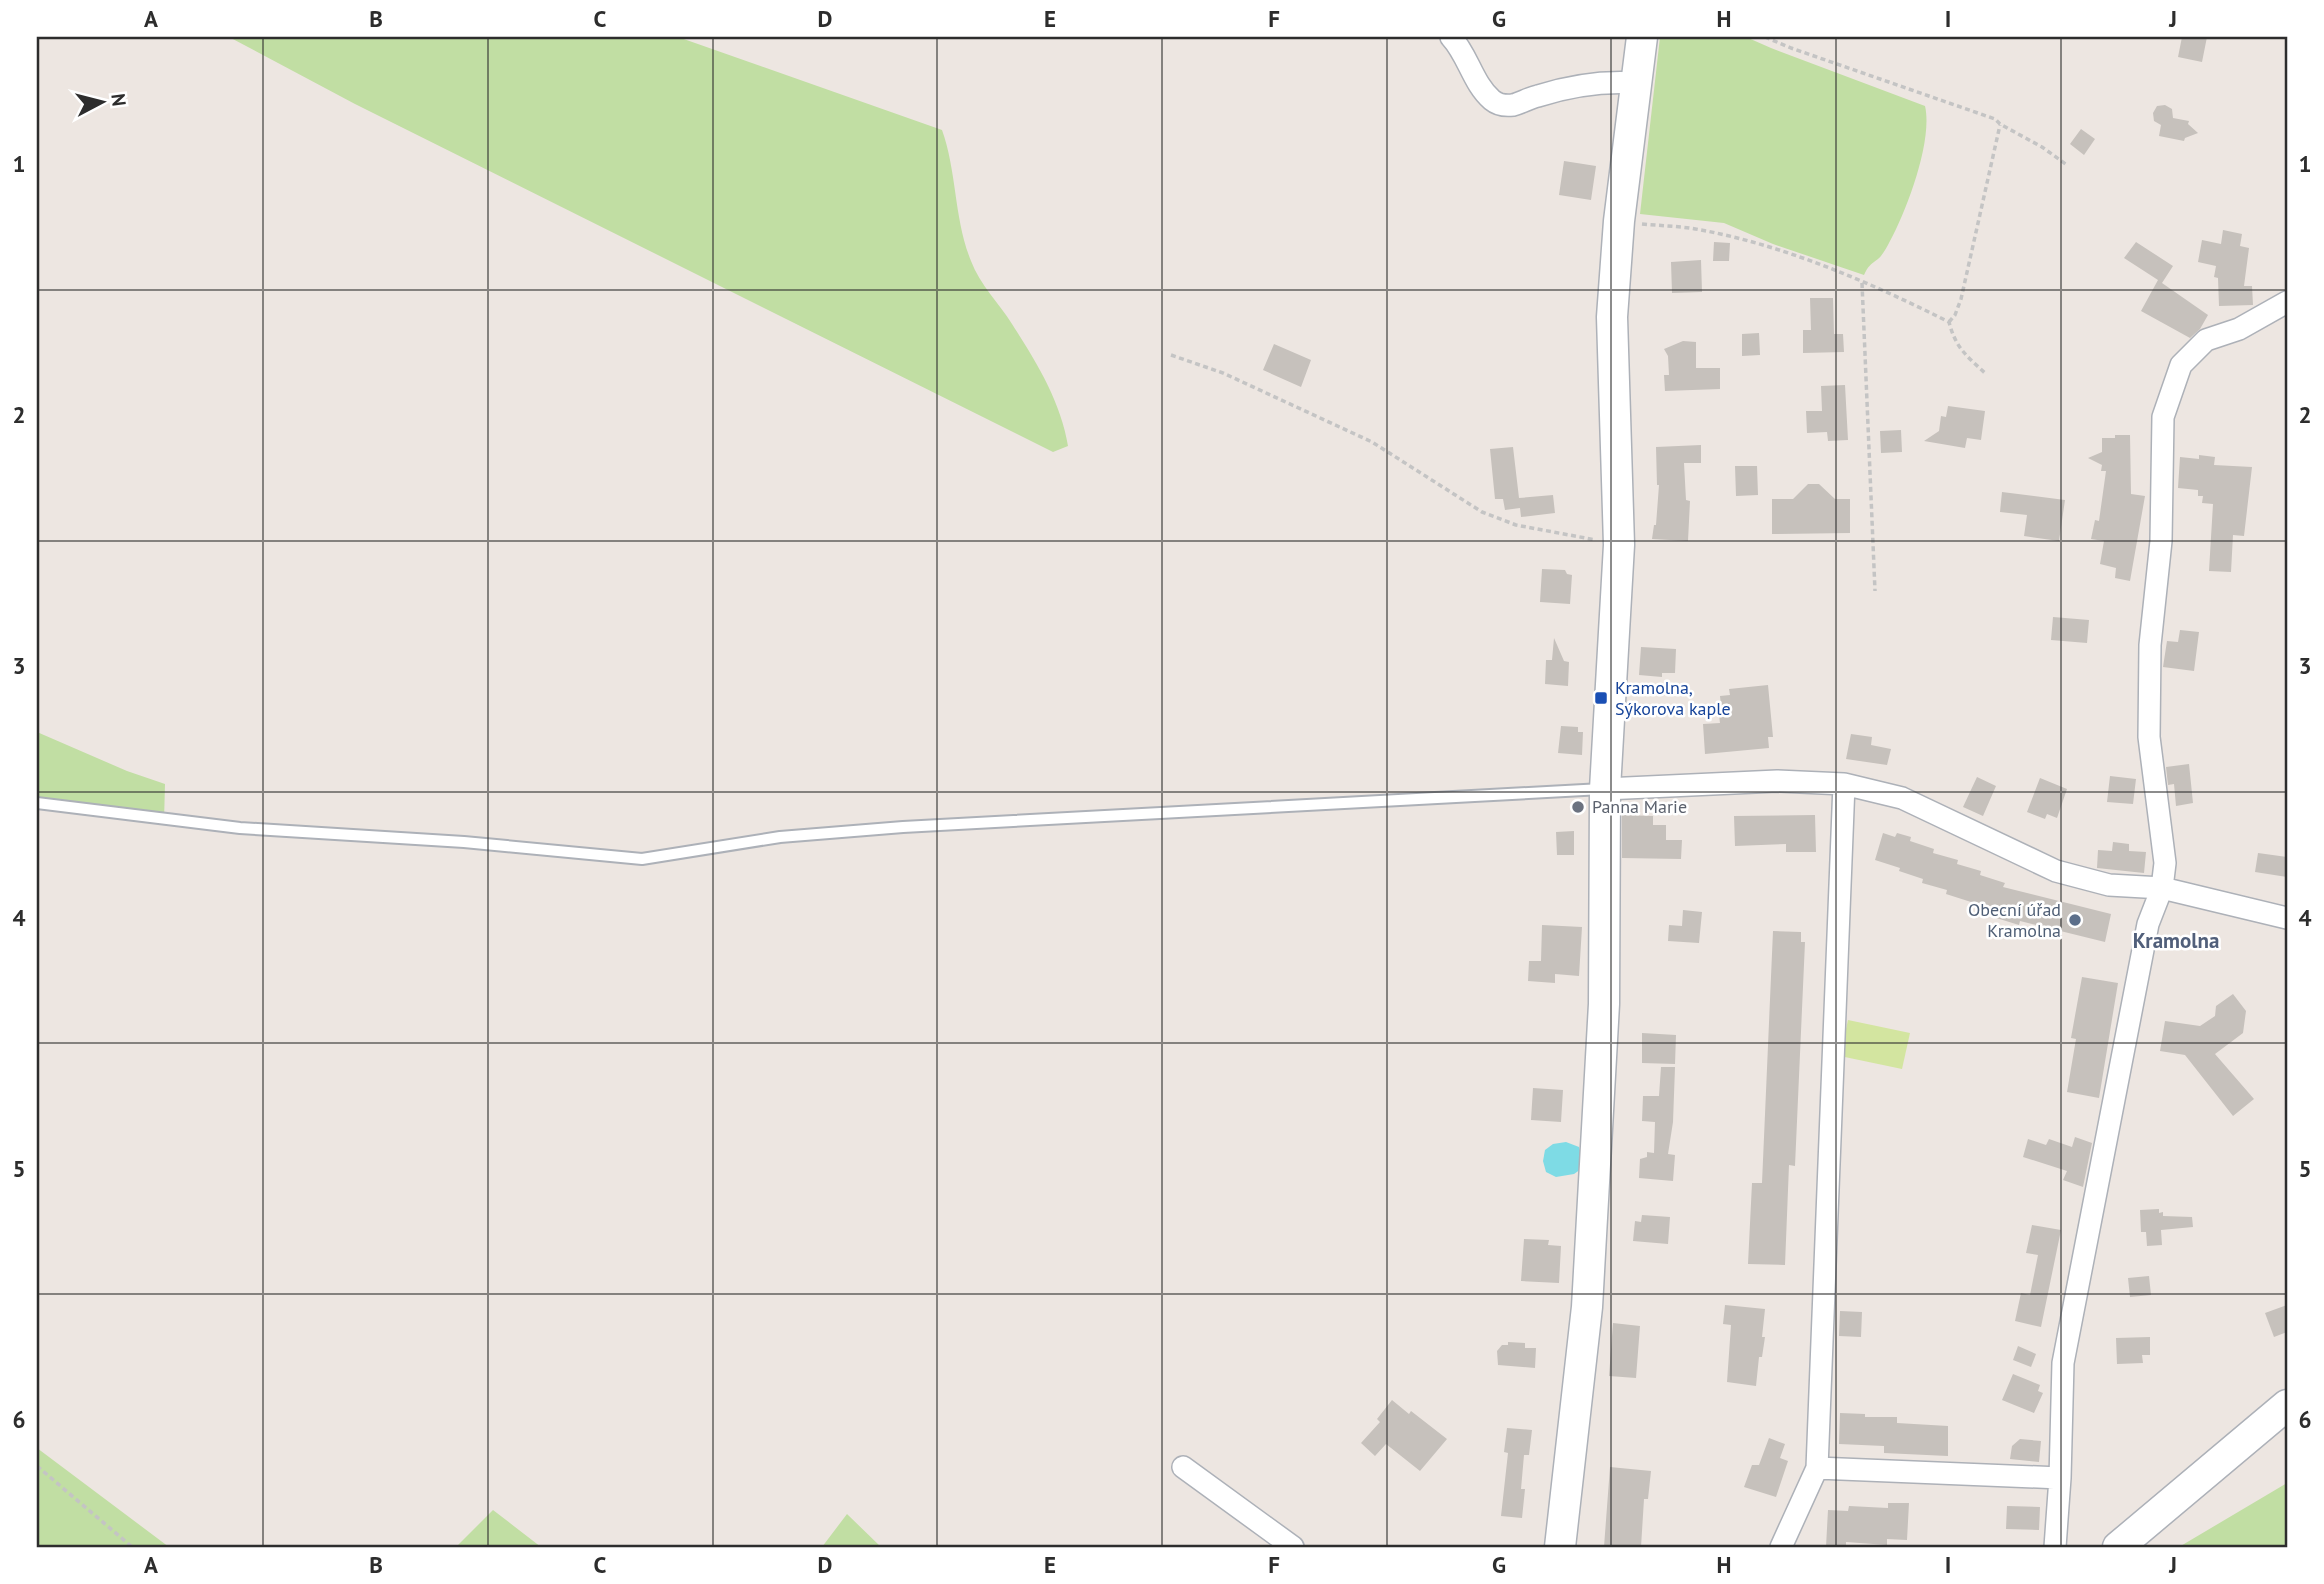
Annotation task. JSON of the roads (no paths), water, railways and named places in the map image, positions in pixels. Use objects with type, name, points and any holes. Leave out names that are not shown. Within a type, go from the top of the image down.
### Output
[{"type":"street","points":[[1451,37],[1461,48],[1483,89],[1493,101],[1504,106],[1567,88],[1606,82],[1634,83]]},
{"type":"street","points":[[1560,1547],[1587,1307],[1604,1004],[1605,789],[1619,545],[1612,317],[1619,221],[1634,83],[1642,37]]},
{"type":"street","points":[[2055,1547],[2063,1363],[2148,924],[2162,888],[2165,863],[2149,737],[2150,645],[2161,541],[2163,417],[2181,365],[2206,340],[2239,329],[2287,302]]},
{"type":"street","points":[[1605,789],[1777,780],[1844,784],[1902,798],[2056,871],[2109,885],[2162,888],[2287,918]]},
{"type":"street","points":[[1781,1547],[1817,1468],[1844,784]]},
{"type":"street","points":[[2118,1547],[2287,1405]]},
{"type":"street","points":[[1182,1467],[1293,1547]]},
{"type":"street","points":[[1817,1468],[2060,1478]]},
{"type":"lane","points":[[37,803],[240,828],[464,842],[642,859],[780,837],[903,827],[1605,789]]},
{"type":"water","points":[[1566,1142],[1579,1147],[1581,1169],[1574,1174],[1556,1177],[1546,1172],[1543,1161],[1545,1150],[1553,1144]]},
{"type":"place","name":"Kramolna, Sýkorova kaple","points":[[1601,698]]},
{"type":"place","name":"Panna Marie","points":[[1578,807]]},
{"type":"place","name":"Obecní úřad Kramolna","points":[[2075,920]]},
{"type":"district","name":"Kramolna","points":[[2176,941]]}]
